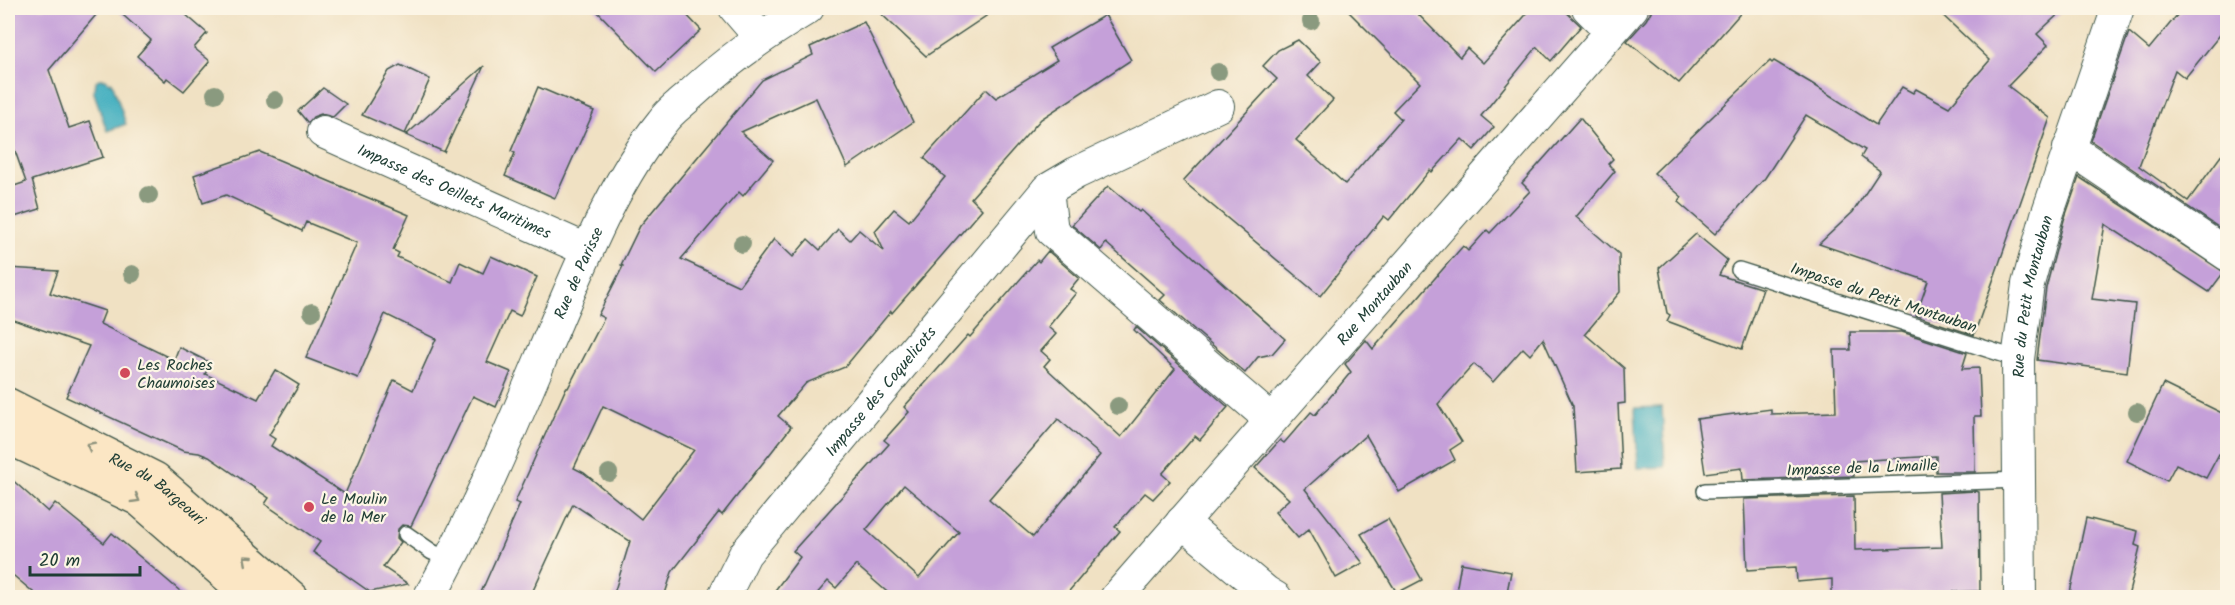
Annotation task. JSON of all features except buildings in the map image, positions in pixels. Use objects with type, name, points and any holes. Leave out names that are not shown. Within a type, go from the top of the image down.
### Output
[{"type":"street","points":[[735,8],[760,37]]},
{"type":"street","name":"Rue de Parisse","points":[[429,597],[481,497],[587,250],[632,164],[663,120],[700,85],[760,37],[808,8]]},
{"type":"street","points":[[1588,8],[1611,31]]},
{"type":"street","name":"Rue Montauban","points":[[1116,597],[1632,8]]},
{"type":"street","name":"Rue du Petit Montauban","points":[[2020,597],[2018,359],[2028,284],[2047,215],[2118,8]]},
{"type":"street","name":"Impasse des Coquelicots","points":[[723,597],[745,554],[1047,190],[1076,173],[1218,106]]},
{"type":"street","name":"Impasse des Oeillets Maritimes","points":[[323,132],[587,250]]},
{"type":"street","points":[[2069,148],[2228,255]]},
{"type":"street","points":[[1047,190],[1053,231],[1271,420]]},
{"type":"street","name":"Rue du Bargeouri","points":[[8,405],[155,479],[292,597]]},
{"type":"street","name":"Rue du Bargeouri","points":[[8,437],[139,499],[253,597]]},
{"type":"street","points":[[1182,522],[1266,592],[1276,597]]},
{"type":"lane","name":"Impasse du Petit Montauban","points":[[1739,270],[2018,359]]},
{"type":"lane","name":"Impasse de la Limaille","points":[[1705,491],[2020,480]]},
{"type":"lane","points":[[406,534],[432,552],[450,560]]},
{"type":"water","points":[[99,79],[112,82],[126,124],[107,131],[93,90]]},
{"type":"water","points":[[1662,407],[1665,467],[1638,468],[1635,408]]},
{"type":"place","name":"Les Roches Chaumoises","points":[[125,373]]},
{"type":"place","name":"Le Moulin de la Mer","points":[[309,507]]}]
